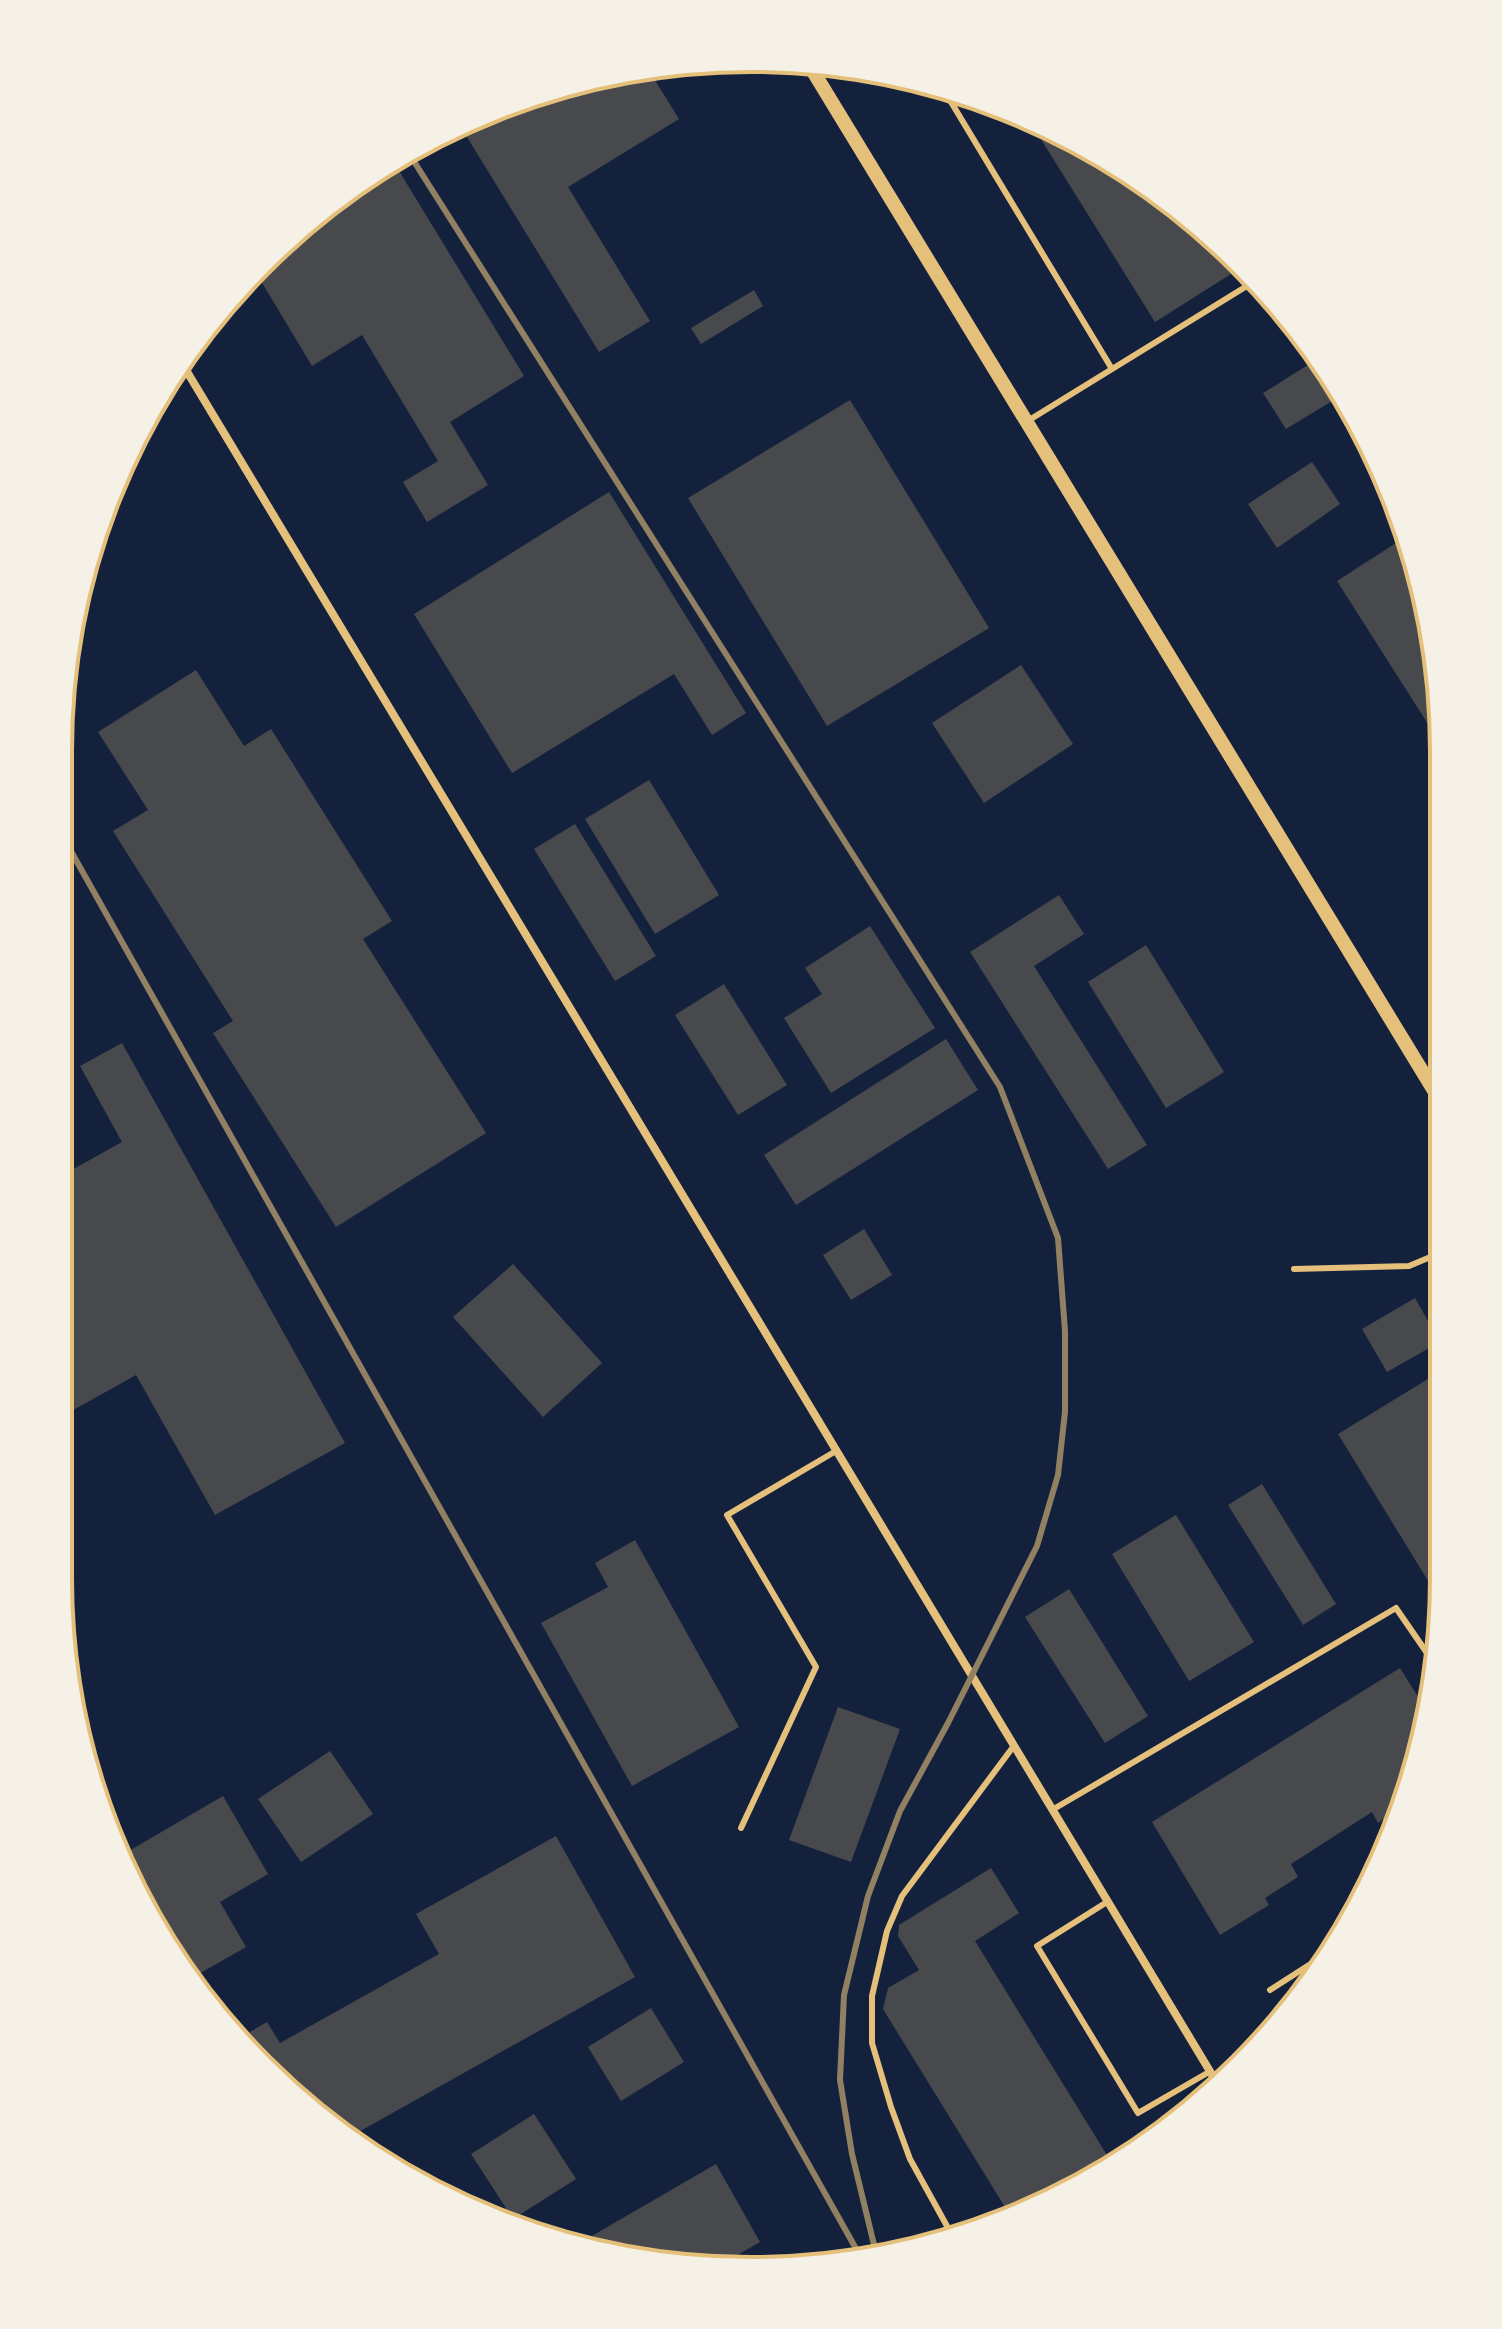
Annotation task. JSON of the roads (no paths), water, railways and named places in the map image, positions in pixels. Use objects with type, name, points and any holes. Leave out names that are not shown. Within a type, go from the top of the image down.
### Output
[{"type":"street","points":[[815,75],[1430,1084]]},
{"type":"street","points":[[187,372],[1212,2076]]},
{"type":"street","points":[[1426,1078],[1430,1076]]},
{"type":"lane","points":[[951,103],[1112,369]]},
{"type":"lane","points":[[1026,422],[1246,287]]},
{"type":"lane","points":[[1294,1269],[1409,1266],[1430,1257]]},
{"type":"lane","points":[[741,1828],[816,1667],[727,1515],[836,1451]]},
{"type":"lane","points":[[1052,1810],[1396,1608],[1426,1651]]},
{"type":"lane","points":[[948,2228],[910,2159],[891,2107],[872,2043],[872,1996],[887,1931],[902,1896],[1013,1747]]},
{"type":"lane","points":[[1107,1902],[1037,1946],[1138,2113],[1209,2072]]},
{"type":"lane","points":[[1270,1990],[1309,1965]]},
{"type":"railway","points":[[414,162],[1000,1087],[1058,1238],[1065,1331],[1065,1412],[1058,1475],[1037,1546],[900,1811],[868,1896],[844,1995],[840,2080],[852,2154],[874,2245]]},
{"type":"railway","points":[[72,853],[856,2248]]}]
